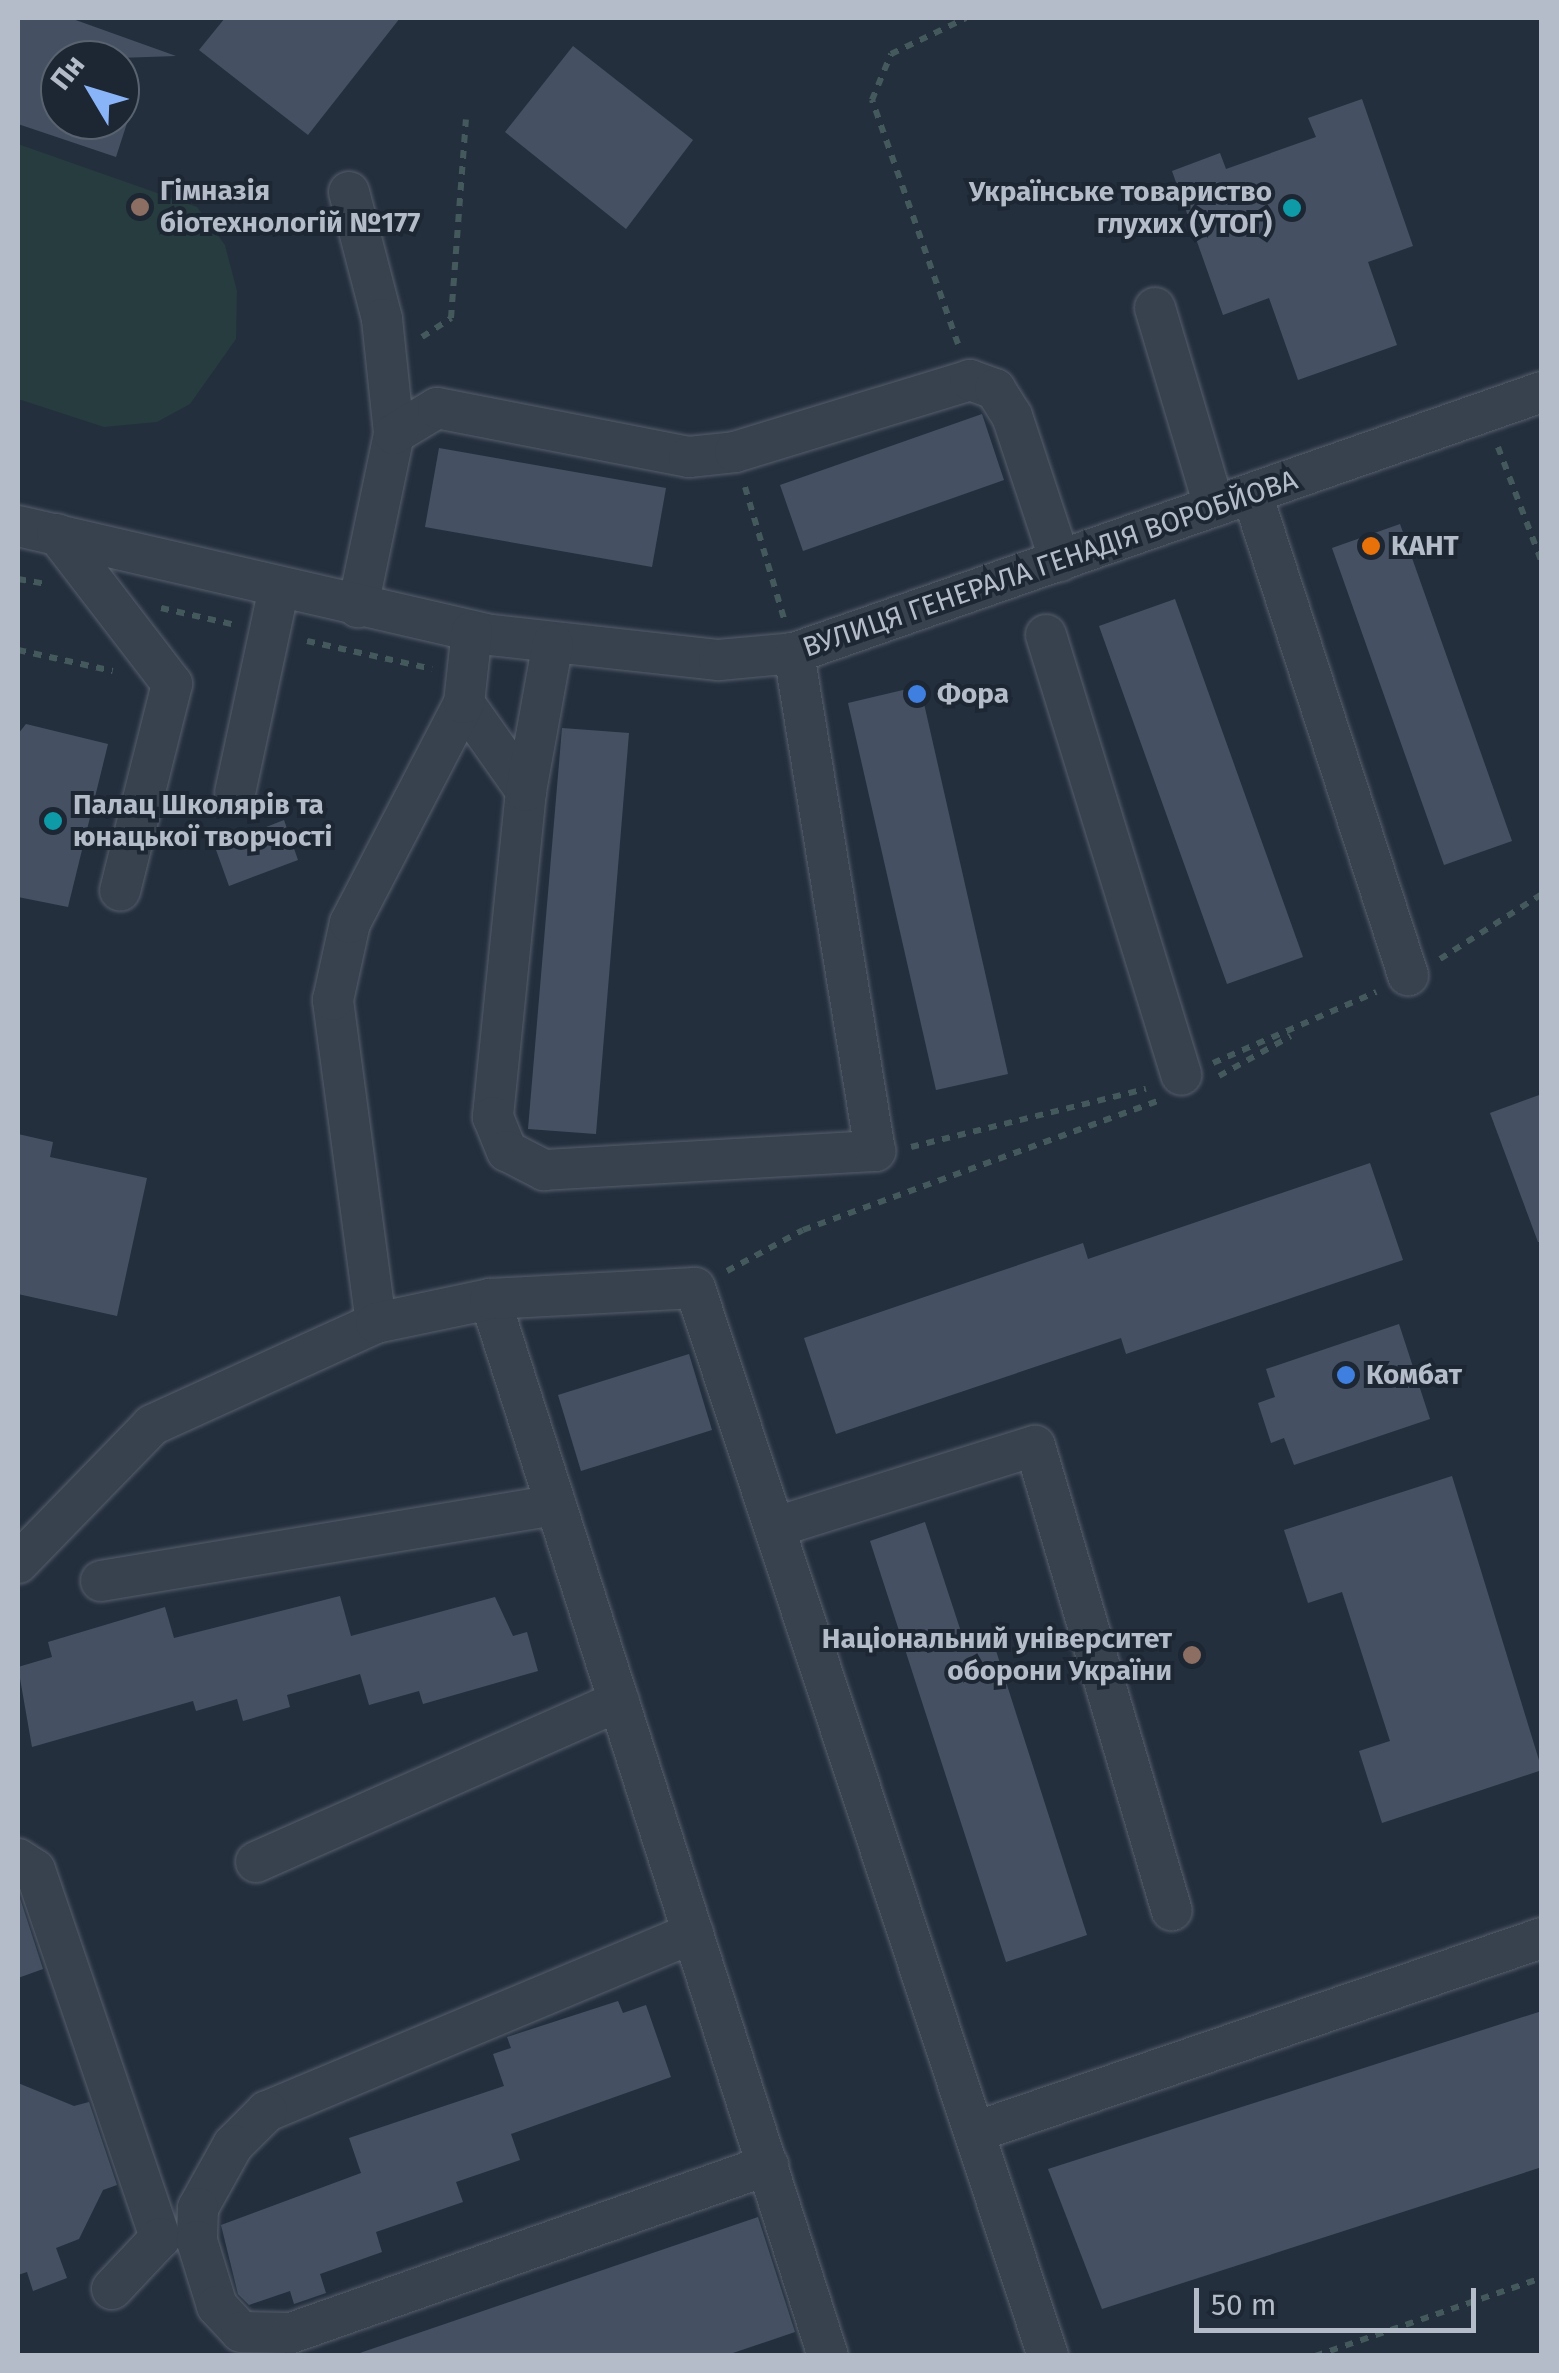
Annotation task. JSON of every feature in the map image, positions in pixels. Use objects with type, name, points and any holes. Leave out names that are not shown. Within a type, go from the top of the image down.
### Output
[{"type":"street","points":[[349,192],[382,319],[394,434],[358,607]]},
{"type":"street","points":[[1155,308],[1214,506]]},
{"type":"street","points":[[394,434],[438,408],[689,457],[735,452],[970,380],[995,389],[1012,416],[1060,560]]},
{"type":"street","name":"ВУЛИЦЯ ГЕНЕРАЛА ГЕНАДІЯ ВОРОБЙОВА","points":[[18,526],[358,607],[472,630],[553,643],[719,660],[794,652],[1542,392]]},
{"type":"street","points":[[1252,494],[1408,976]]},
{"type":"street","points":[[57,534],[172,684],[120,891]]},
{"type":"street","points":[[236,793],[279,588]]},
{"type":"street","points":[[376,1323],[333,1000],[350,923],[464,703],[472,630]]},
{"type":"street","points":[[1046,635],[1186,1084]]},
{"type":"street","points":[[553,643],[526,791],[493,1117],[508,1152],[544,1170],[875,1152],[794,652]]},
{"type":"street","points":[[464,703],[526,791]]},
{"type":"street","points":[[18,1564],[152,1425],[376,1323],[490,1299],[695,1288],[779,1526],[1048,2356]]},
{"type":"street","points":[[490,1299],[828,2356]]},
{"type":"street","points":[[779,1526],[1035,1446],[1172,1910]]},
{"type":"street","points":[[101,1581],[556,1505]]},
{"type":"street","points":[[256,1862],[619,1702]]},
{"type":"street","points":[[18,1859],[34,1870],[160,2238],[112,2289]]},
{"type":"street","points":[[693,1934],[276,2104],[232,2144],[202,2192],[196,2240],[212,2290],[241,2332],[291,2334],[768,2165]]},
{"type":"street","points":[[976,2132],[1542,1938]]},
{"type":"path","points":[[966,18],[891,54],[872,100],[970,380]]},
{"type":"path","points":[[412,343],[451,318],[466,120]]},
{"type":"path","points":[[1490,428],[1542,563]]},
{"type":"path","points":[[735,452],[794,652]]},
{"type":"path","points":[[18,650],[172,684]]},
{"type":"path","points":[[695,1288],[803,1230],[1186,1084],[1408,976],[1542,894]]},
{"type":"path","points":[[875,1152],[1104,1106],[1186,1084],[1319,1021]]},
{"type":"path","points":[[1315,2356],[1542,2278]]},
{"type":"green space","points":[[18,144],[197,207],[225,245],[237,291],[236,339],[190,404],[157,422],[104,427],[18,399]]},
{"type":"building","points":[[18,18],[70,18],[131,40],[40,40],[40,131],[18,124]]},
{"type":"building","points":[[225,18],[400,18],[308,135],[199,50]]},
{"type":"building","points":[[140,43],[176,56],[140,57]]},
{"type":"building","points":[[573,46],[693,140],[626,229],[505,132]]},
{"type":"building","name":"Українське товариство глухих (УТОГ)","points":[[1362,99],[1413,246],[1368,262],[1397,345],[1298,380],[1269,298],[1223,315],[1172,171],[1220,153],[1226,169],[1316,137],[1308,118]]},
{"type":"building","points":[[66,140],[122,140],[116,157]]},
{"type":"building","points":[[982,414],[1004,480],[803,551],[780,485]]},
{"type":"building","points":[[439,448],[666,488],[652,567],[425,527]]},
{"type":"building","points":[[1400,524],[1512,841],[1444,865],[1332,548]]},
{"type":"building","points":[[1175,599],[1303,957],[1227,984],[1099,626]]},
{"type":"building","points":[[920,686],[1008,1074],[936,1090],[848,703]]},
{"type":"building","name":"Палац Школярів та юнацької творчості","points":[[26,724],[108,744],[68,907],[18,897],[18,734]]},
{"type":"building","points":[[562,728],[629,733],[596,1134],[528,1129]]},
{"type":"building","points":[[284,820],[298,860],[229,886],[215,847]]},
{"type":"building","points":[[1542,1094],[1542,1242],[1538,1242],[1490,1113]]},
{"type":"building","points":[[18,1134],[53,1142],[50,1157],[147,1178],[117,1316],[18,1294]]},
{"type":"building","points":[[1370,1163],[1403,1260],[1126,1354],[1121,1338],[836,1434],[804,1338],[1083,1243],[1088,1259]]},
{"type":"building","points":[[1399,1324],[1430,1419],[1294,1465],[1284,1438],[1271,1443],[1258,1403],[1275,1397],[1266,1369]]},
{"type":"building","points":[[689,1354],[712,1430],[581,1471],[558,1395]]},
{"type":"building","points":[[1452,1476],[1542,1770],[1382,1823],[1359,1751],[1390,1741],[1342,1592],[1308,1603],[1284,1530]]},
{"type":"building","points":[[925,1522],[965,1644],[991,1635],[1087,1935],[1006,1962],[870,1541]]},
{"type":"building","points":[[340,1596],[351,1636],[495,1597],[513,1636],[527,1632],[538,1671],[423,1704],[419,1691],[369,1705],[360,1674],[287,1695],[290,1707],[243,1721],[237,1699],[196,1711],[193,1701],[32,1747],[18,1667],[52,1657],[48,1642],[165,1607],[174,1638]]},
{"type":"building","points":[[18,1892],[43,1969],[18,1978]]},
{"type":"building","points":[[618,2001],[623,2013],[646,2005],[671,2077],[511,2134],[520,2160],[456,2182],[463,2202],[376,2232],[382,2252],[320,2274],[326,2293],[294,2304],[290,2291],[249,2305],[238,2294],[221,2225],[361,2173],[349,2138],[504,2086],[493,2054],[511,2048],[507,2037]]},
{"type":"building","points":[[1542,2011],[1542,2167],[1102,2309],[1048,2169]]},
{"type":"building","points":[[18,2083],[74,2106],[89,2102],[117,2185],[103,2190],[79,2239],[56,2248],[67,2278],[33,2291],[27,2272],[18,2275]]},
{"type":"building","points":[[758,2217],[795,2332],[724,2356],[351,2356]]},
{"type":"place","name":"Гімназія біотехнологій №177","points":[[140,207]]},
{"type":"place","name":"Українське товариство глухих (УТОГ)","points":[[1292,208]]},
{"type":"place","name":"КАНТ","points":[[1371,546]]},
{"type":"place","name":"Фора","points":[[917,694]]},
{"type":"place","name":"Палац Школярів та юнацької творчості","points":[[53,821]]},
{"type":"place","name":"Комбат","points":[[1346,1375]]},
{"type":"place","name":"Національний університет оборони України","points":[[1192,1655]]}]
